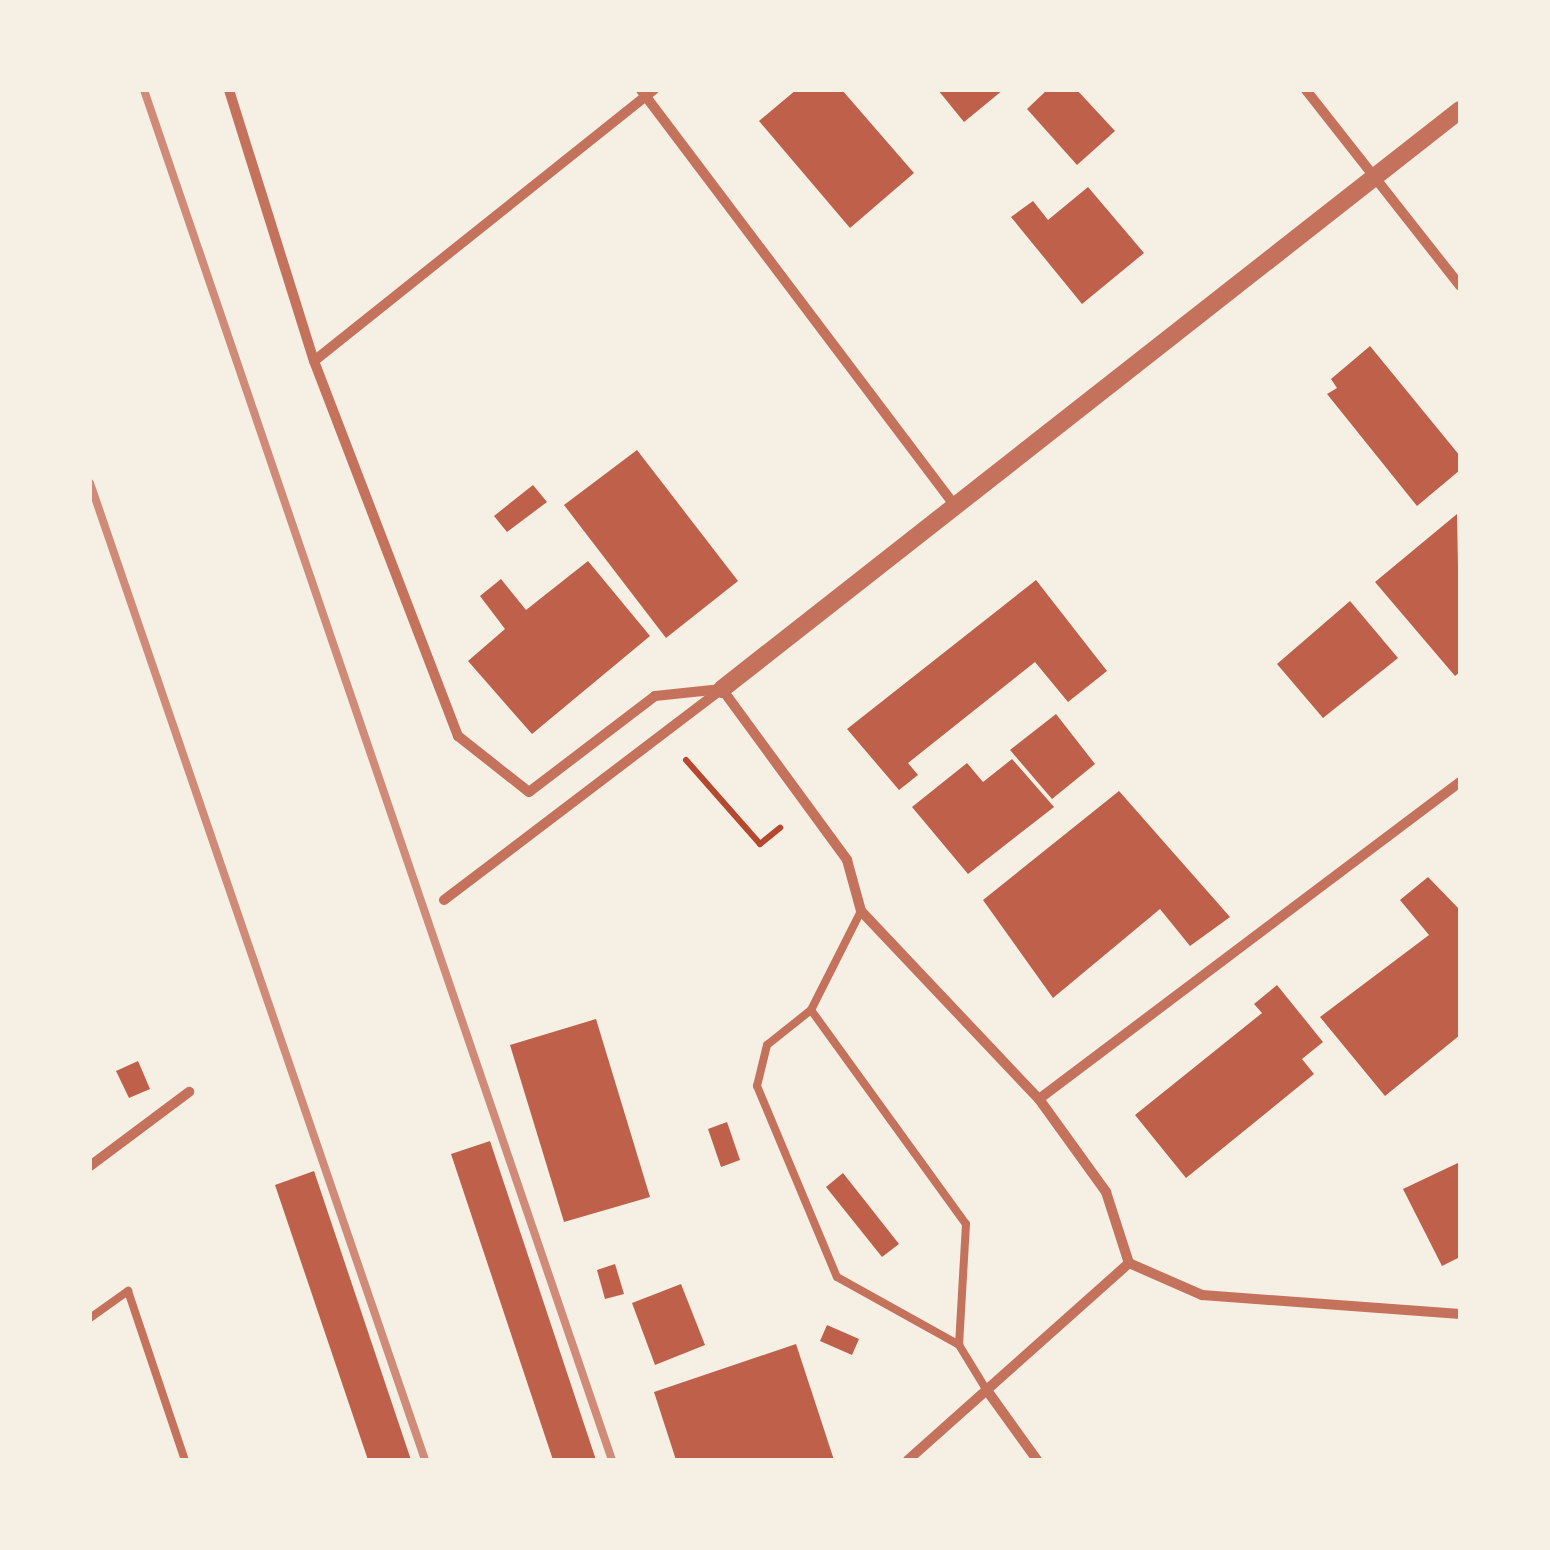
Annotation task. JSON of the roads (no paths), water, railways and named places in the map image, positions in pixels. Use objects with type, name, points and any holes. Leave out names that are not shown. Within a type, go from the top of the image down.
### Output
[{"type":"street","points":[[229,90],[314,361],[411,634],[458,736],[528,792],[655,696],[722,689]]},
{"type":"street","points":[[1306,90],[1460,286]]},
{"type":"street","points":[[314,361],[647,92],[955,506]]},
{"type":"street","points":[[444,900],[722,689],[1460,110]]},
{"type":"street","points":[[722,689],[806,809],[847,860],[861,911],[1039,1099],[1106,1192],[1129,1263],[1202,1295],[1460,1314]]},
{"type":"street","points":[[1039,1099],[1460,782]]},
{"type":"street","points":[[90,1166],[189,1092]]},
{"type":"street","points":[[908,1460],[1129,1263]]},
{"type":"street","points":[[986,1390],[1037,1460]]},
{"type":"lane","points":[[861,911],[812,1010],[768,1045],[757,1086],[837,1277],[959,1345],[986,1390]]},
{"type":"lane","points":[[812,1010],[966,1224],[959,1345]]},
{"type":"lane","points":[[90,1318],[128,1291],[185,1460]]},
{"type":"railway","points":[[144,90],[612,1460]]},
{"type":"railway","points":[[90,483],[425,1460]]}]
